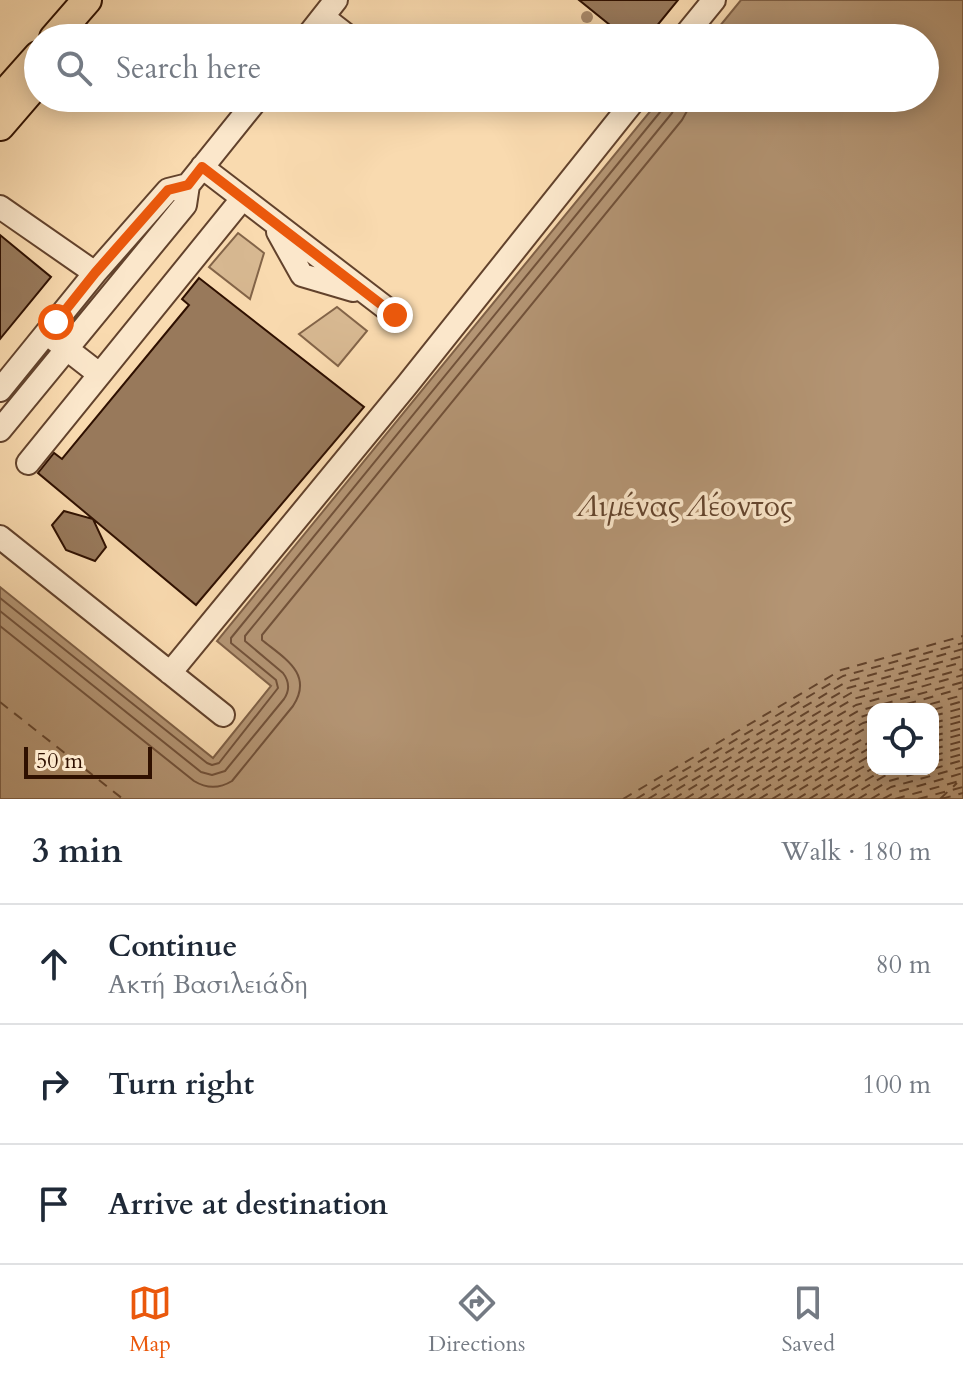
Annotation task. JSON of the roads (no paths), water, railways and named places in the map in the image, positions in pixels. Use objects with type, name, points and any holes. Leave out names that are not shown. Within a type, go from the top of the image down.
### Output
[{"type":"main road","points":[[66,24],[87,0]]},
{"type":"main road","points":[[89,24],[110,0]]},
{"type":"main road","points":[[0,99],[24,72]]},
{"type":"main road","points":[[0,126],[24,98]]},
{"type":"street","points":[[694,24],[714,0]]},
{"type":"street","points":[[317,24],[330,8]]},
{"type":"street","points":[[0,430],[185,205],[188,185],[247,112]]},
{"type":"street","points":[[170,673],[407,385],[625,112]]},
{"type":"street","points":[[202,167],[395,315]]},
{"type":"street","points":[[0,390],[95,273],[168,190],[188,185]]},
{"type":"street","points":[[28,463],[242,199]]},
{"type":"street","points":[[0,207],[95,273]]},
{"type":"street","points":[[47,333],[99,374]]},
{"type":"street","points":[[0,537],[223,715]]},
{"type":"water","name":"Λιμένας Λέοντος","points":[[741,0],[963,0],[963,799],[0,799],[0,587],[213,758],[271,686],[217,641],[650,112],[939,112],[939,24],[721,24]]}]
